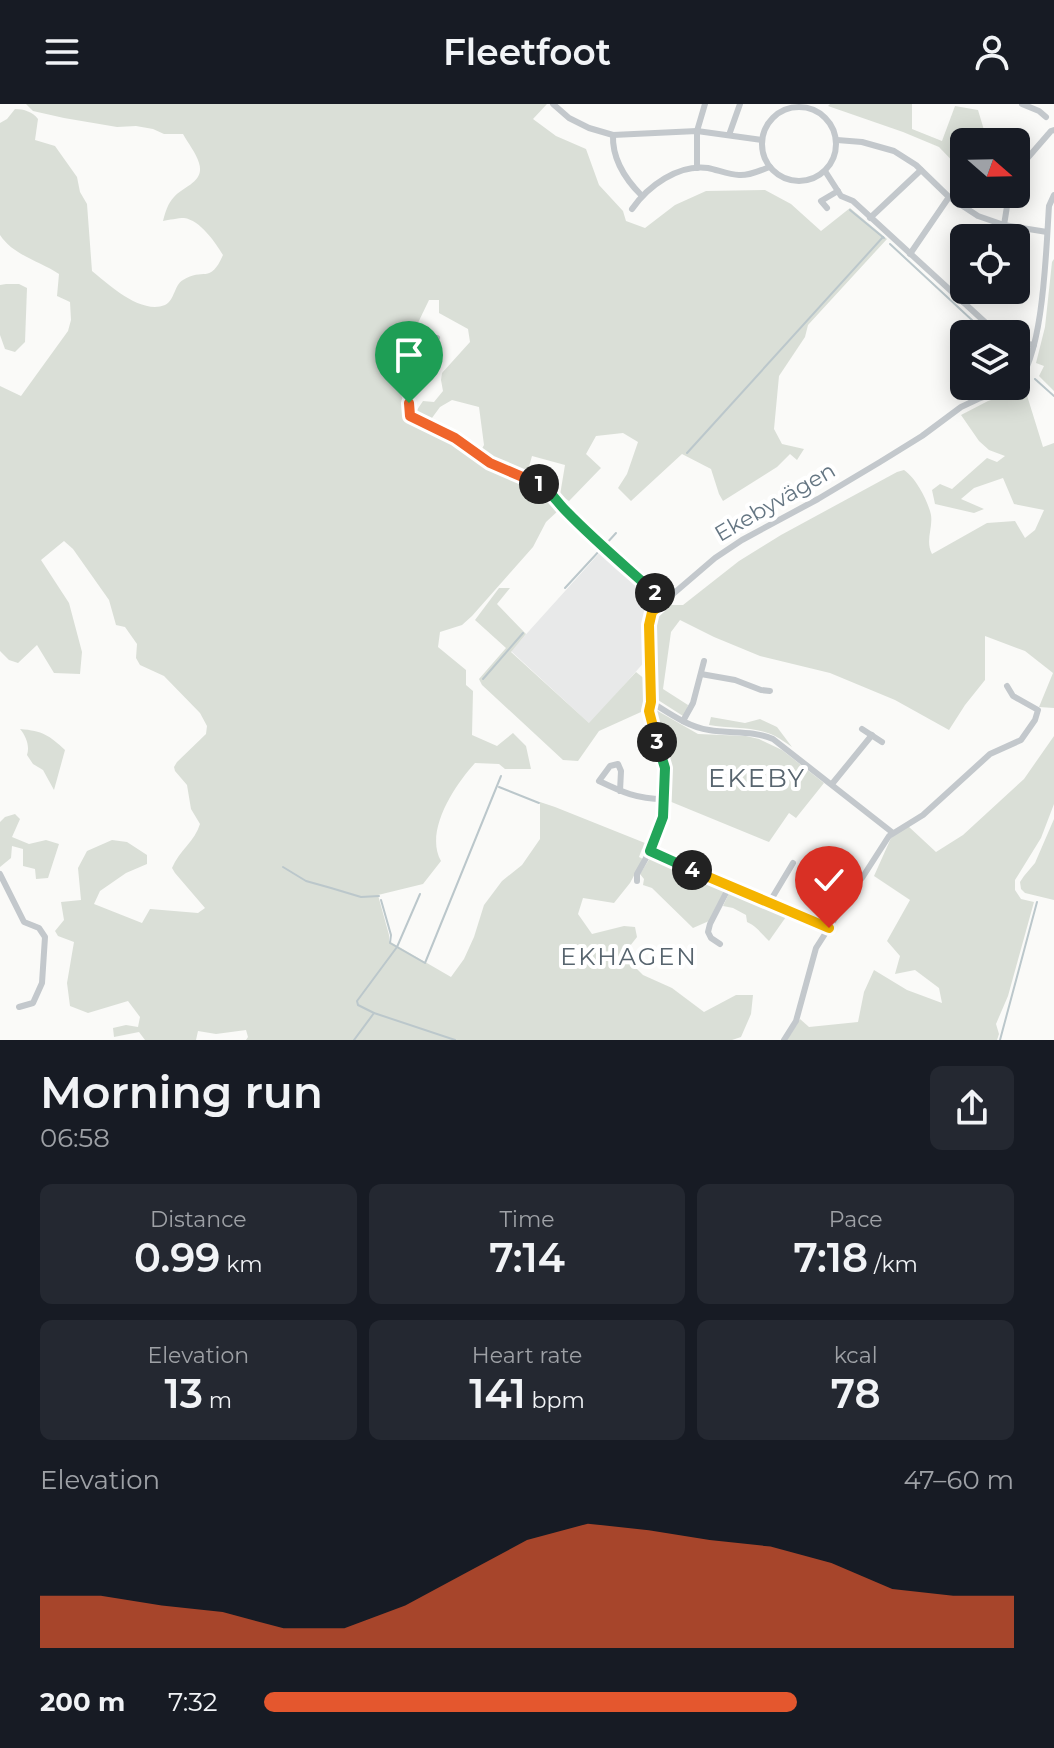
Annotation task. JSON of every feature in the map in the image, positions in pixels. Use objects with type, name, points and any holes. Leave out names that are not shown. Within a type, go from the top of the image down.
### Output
[{"type":"street","points":[[553,104],[569,118],[613,135],[697,131],[762,140]]},
{"type":"street","points":[[697,168],[697,131],[705,104]]},
{"type":"street","points":[[729,135],[740,104]]},
{"type":"street","points":[[816,111],[822,104]]},
{"type":"street","points":[[1022,104],[1046,117]]},
{"type":"street","points":[[791,108],[816,111],[824,117],[837,140],[825,171],[816,178],[799,180],[784,176],[770,167],[764,158],[762,140],[769,122],[791,108]]},
{"type":"street","points":[[1030,156],[1054,130]]},
{"type":"street","points":[[613,135],[612,146],[618,163],[642,196]]},
{"type":"street","points":[[837,140],[862,142],[894,151],[916,165],[949,197],[978,216],[1001,224]]},
{"type":"street","points":[[632,209],[642,196],[664,179],[682,171],[709,168],[739,175],[770,167]]},
{"type":"street","points":[[870,218],[921,170]]},
{"type":"street","points":[[825,171],[839,193],[853,201],[950,290]]},
{"type":"street","points":[[827,208],[821,201],[839,193]]},
{"type":"street","name":"Ekebyvägen","points":[[1030,357],[1043,288],[1049,206],[1054,195]]},
{"type":"street","points":[[910,254],[949,197]]},
{"type":"street","points":[[1030,229],[1047,232]]},
{"type":"street","points":[[965,304],[983,320]]},
{"type":"street","points":[[437,338],[415,381],[409,403],[410,416],[455,438],[490,463],[544,487],[565,511],[664,601]]},
{"type":"street","points":[[1030,344],[1034,345]]},
{"type":"street","name":"Ekebyvägen","points":[[637,881],[637,874],[663,817],[665,768],[649,711],[649,625],[652,612],[715,558],[742,540],[880,462],[976,400]]},
{"type":"street","points":[[683,721],[693,703],[704,661]]},
{"type":"street","points":[[701,674],[770,691]]},
{"type":"street","points":[[862,878],[889,836],[923,815],[990,754],[1021,740],[1038,710],[1013,696],[1007,686]]},
{"type":"street","points":[[651,702],[693,727],[763,735],[779,743],[893,833]]},
{"type":"street","points":[[862,729],[882,742]]},
{"type":"street","points":[[832,784],[872,735]]},
{"type":"street","points":[[620,791],[621,771],[618,764],[610,766],[599,781],[620,791],[635,797],[663,799]]},
{"type":"street","points":[[650,851],[829,928]]},
{"type":"street","points":[[769,903],[793,863]]},
{"type":"street","points":[[0,874],[24,922],[39,928],[45,937],[39,993],[33,1003],[19,1007]]},
{"type":"street","points":[[720,944],[708,932],[729,887]]},
{"type":"street","points":[[784,1040],[796,1021],[816,948],[852,892]]},
{"type":"shaded area","points":[[26,104],[547,104],[533,119],[556,136],[586,149],[599,185],[623,211],[626,221],[645,228],[675,205],[706,191],[765,190],[791,204],[821,231],[850,208],[887,239],[808,325],[805,337],[779,376],[774,429],[782,444],[804,449],[797,460],[790,454],[777,467],[723,501],[711,469],[682,454],[631,501],[618,488],[627,474],[638,442],[623,433],[596,436],[586,454],[601,468],[569,501],[560,495],[565,465],[532,456],[525,481],[542,490],[560,509],[546,522],[533,547],[472,616],[462,625],[440,632],[438,647],[466,670],[466,685],[473,691],[472,735],[497,746],[513,733],[526,746],[531,769],[505,769],[499,764],[475,763],[451,796],[439,823],[436,836],[441,861],[423,884],[378,895],[389,941],[451,977],[464,959],[484,905],[502,881],[522,865],[540,839],[540,802],[555,807],[650,845],[647,851],[642,849],[639,857],[643,859],[614,903],[583,898],[578,914],[592,934],[624,926],[635,927],[637,937],[623,955],[643,975],[672,988],[704,1012],[736,995],[753,995],[751,1014],[741,1037],[732,1040],[246,1040],[246,1030],[216,1034],[198,1031],[196,1040],[145,1040],[139,1032],[114,1037],[113,1028],[126,1025],[138,1027],[140,1017],[128,1001],[88,1013],[70,1006],[67,983],[74,942],[58,936],[55,931],[64,920],[61,902],[81,900],[78,868],[87,851],[112,840],[127,842],[147,855],[147,864],[126,873],[100,891],[94,904],[142,923],[150,909],[198,913],[205,908],[172,868],[200,824],[191,809],[187,785],[174,767],[206,734],[207,726],[200,713],[164,676],[140,665],[136,658],[137,644],[125,627],[116,625],[109,600],[64,541],[41,560],[69,603],[82,652],[80,674],[54,673],[37,645],[18,663],[9,660],[0,651],[0,386],[21,396],[68,331],[71,320],[70,302],[57,296],[59,274],[20,253],[0,235],[0,123],[15,109],[28,111],[38,119],[35,140],[55,146],[77,177],[87,204],[92,271],[126,297],[146,306],[165,305],[180,282],[190,276],[210,273],[223,255],[196,223],[184,218],[163,221],[172,199],[199,175],[198,159],[183,134],[164,134],[136,126],[117,127],[33,111]],"holes":[[[429,300],[439,300],[439,313],[468,329],[470,342],[442,373],[443,391],[434,402],[423,401],[415,413],[429,422],[440,407],[452,400],[479,407],[484,445],[478,456],[410,417],[395,380],[385,374],[407,331],[416,327]]]},
{"type":"shaded area","points":[[912,104],[912,129],[942,141],[955,106],[978,110],[983,128],[950,128],[950,158],[939,147],[828,106]]},
{"type":"shaded area","points":[[1054,259],[1054,391],[1039,376],[1044,366],[1036,363],[1045,327]]},
{"type":"shaded area","points":[[19,284],[27,288],[25,342],[15,352],[5,349],[0,335],[0,285]]},
{"type":"shaded area","points":[[1028,400],[1043,447],[1054,443],[1054,708],[1039,707],[1053,673],[1025,651],[985,636],[985,680],[949,730],[895,700],[830,673],[760,656],[680,620],[671,632],[663,689],[688,705],[687,710],[683,716],[658,700],[656,626],[659,614],[666,605],[683,605],[739,561],[897,472],[904,470],[908,474],[927,503],[931,515],[929,544],[932,554],[987,523],[1015,521],[1025,538],[1035,530],[1044,510],[1014,504],[1003,478],[974,488],[961,499],[984,509],[974,513],[935,504],[932,490],[940,484],[952,489],[987,458],[997,462],[1005,456],[989,450],[979,441],[961,415],[988,401]]},
{"type":"shaded area","points":[[603,549],[659,600],[645,621],[646,660],[590,724],[511,651]]},
{"type":"shaded area","points":[[499,588],[510,588],[497,604],[526,634],[511,652],[589,723],[636,672],[646,680],[641,712],[599,731],[578,761],[563,760],[479,679],[506,648],[475,620]]},
{"type":"shaded area","points":[[656,710],[698,734],[759,739],[782,750],[824,783],[796,818],[789,813],[769,842],[669,801],[667,752]]},
{"type":"shaded area","points":[[711,717],[745,723],[760,719],[777,727],[792,747],[775,736],[759,731],[709,725]]},
{"type":"shaded area","points":[[20,729],[45,735],[65,750],[54,790],[43,770],[33,764],[27,755],[27,741]]},
{"type":"shaded area","points":[[1054,736],[1054,804],[1041,838],[1015,880],[1015,890],[1021,899],[1034,902],[1008,996],[996,1024],[997,1040],[787,1040],[800,1019],[809,1027],[858,1022],[864,992],[874,970],[907,990],[942,1003],[939,988],[915,970],[895,974],[900,956],[887,941],[910,900],[874,876],[891,838],[908,826],[936,852],[963,835],[1024,779]]},
{"type":"shaded area","points":[[15,814],[20,819],[12,837],[29,844],[46,840],[59,844],[48,878],[36,879],[35,869],[23,866],[23,849],[12,846],[11,858],[0,867],[0,822]]},
{"type":"shaded area","points":[[1054,819],[1054,900],[1025,893],[1020,882],[1035,863]]},
{"type":"shaded area","points":[[653,857],[726,888],[709,921],[693,928],[652,888],[643,885],[644,879],[640,874]]},
{"type":"shaded area","points":[[731,889],[788,914],[769,941],[747,922],[746,915],[723,906]]},
{"type":"waterway","points":[[850,210],[884,238]]},
{"type":"waterway","points":[[687,453],[883,237]]},
{"type":"waterway","points":[[890,244],[972,320]]},
{"type":"waterway","points":[[1035,379],[1054,396]]},
{"type":"waterway","points":[[606,544],[616,533]]},
{"type":"waterway","points":[[565,588],[601,549]]},
{"type":"waterway","points":[[483,679],[523,633]]},
{"type":"waterway","points":[[381,900],[391,935],[390,943],[425,963],[501,776]]},
{"type":"waterway","points":[[499,787],[539,803]]},
{"type":"waterway","points":[[283,867],[306,881],[361,897],[379,896]]},
{"type":"waterway","points":[[374,1013],[358,1005],[357,1001],[397,947],[420,894]]},
{"type":"waterway","points":[[1000,1040],[1037,902]]},
{"type":"waterway","points":[[354,1040],[374,1013],[455,1040]]},
{"type":"district","name":"EKEBY","points":[[757,778]]},
{"type":"district","name":"EKHAGEN","points":[[629,956]]},
{"type":"route","points":[[409,403],[410,416],[455,438],[490,463],[544,487],[565,511],[664,601],[652,612],[649,625],[649,711],[665,768],[663,817],[650,851],[829,928]]}]
